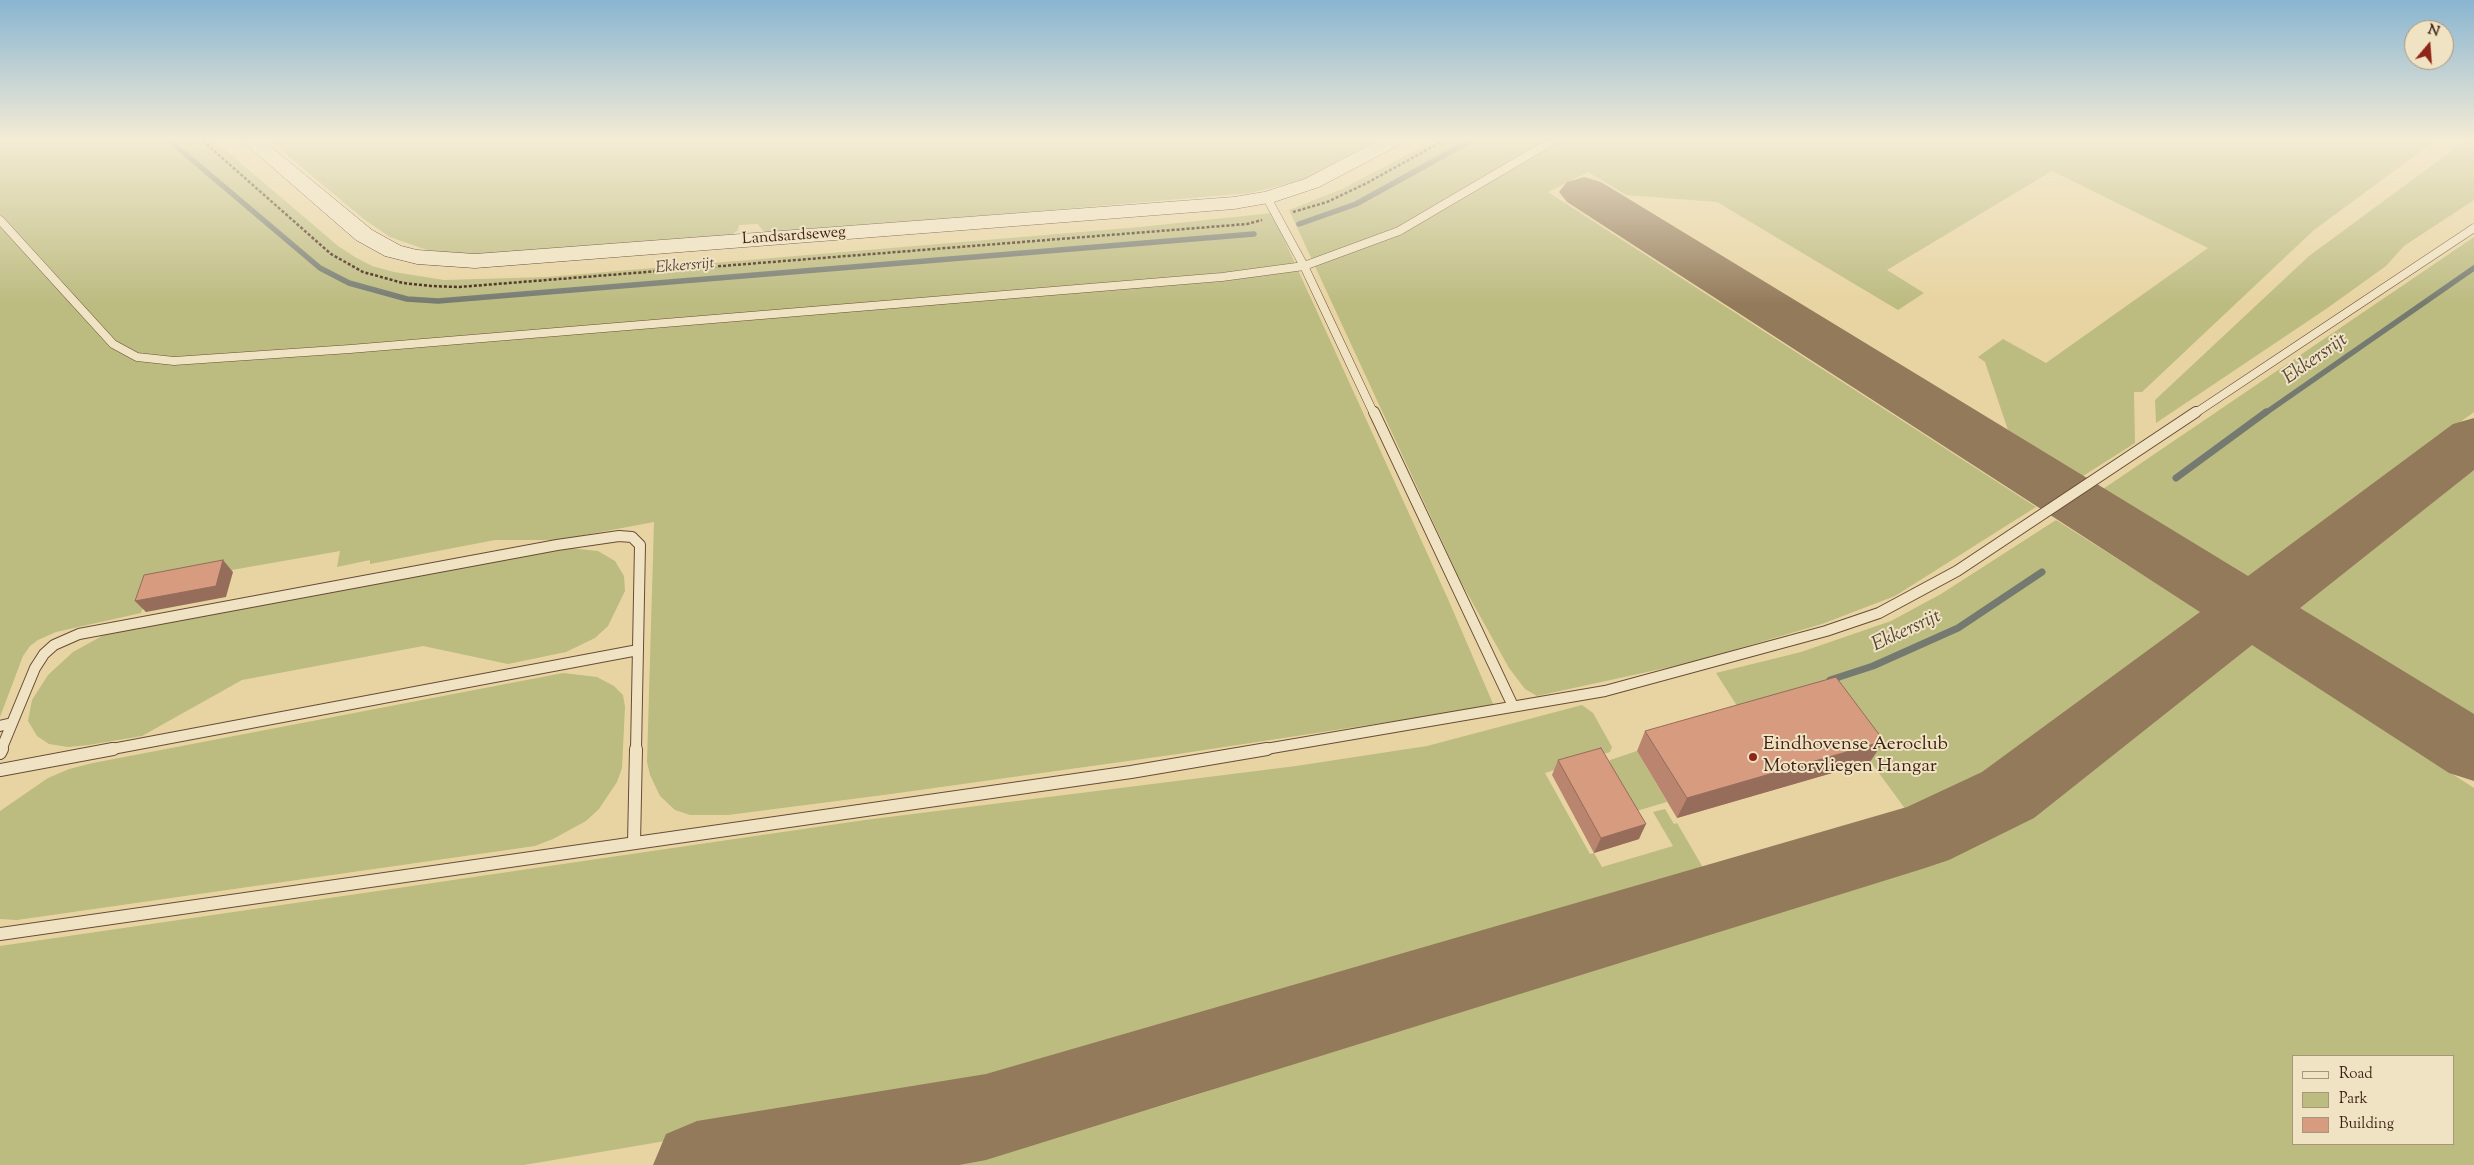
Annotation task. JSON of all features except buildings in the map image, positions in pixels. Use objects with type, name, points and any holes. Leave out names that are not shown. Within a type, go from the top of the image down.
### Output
[{"type":"street","name":"Landsardseweg","points":[[317,195],[364,235],[393,251],[417,258],[443,261],[547,257],[1158,209],[1267,198],[1275,195]]},
{"type":"lane","points":[[0,220],[113,344],[137,357],[174,361],[350,349],[1222,277],[1304,266],[1399,231],[1460,195]]},
{"type":"lane","points":[[1267,198],[1304,266],[1513,706]]},
{"type":"lane","points":[[0,934],[1131,772],[1605,691],[1826,631],[1879,613],[1957,572],[2474,228]]},
{"type":"lane","points":[[0,753],[35,668],[44,654],[54,645],[79,634],[519,552],[619,536],[632,537],[640,545],[634,843]]},
{"type":"lane","points":[[0,770],[638,650]]},
{"type":"lane","points":[[0,726],[12,723]]},
{"type":"green space","points":[[0,195],[279,195],[338,246],[372,266],[394,272],[444,280],[546,277],[1140,227],[1272,213],[1448,599],[1494,706],[1178,754],[891,794],[728,815],[690,815],[675,810],[660,796],[650,775],[647,762],[654,522],[558,540],[495,540],[370,564],[370,560],[337,567],[340,551],[152,584],[141,613],[56,632],[30,646],[23,656],[0,717]]},
{"type":"green space","points":[[335,195],[1222,195],[770,234],[762,230],[758,224],[739,225],[738,230],[728,238],[475,256],[427,250],[390,237],[365,220]]},
{"type":"green space","points":[[1326,195],[1553,195],[2036,507],[1895,596],[1822,624],[1693,662],[1537,696],[1525,689],[1509,668],[1461,582],[1289,210]]},
{"type":"green space","points":[[1631,195],[2011,195],[1887,270],[1924,293],[1898,310],[1717,202]]},
{"type":"green space","points":[[2101,195],[2361,195],[2314,230],[2142,392],[2134,392],[2135,443],[2083,476],[2008,430],[1985,362],[1978,357],[2003,339],[2046,363],[2208,248]]},
{"type":"green space","points":[[2391,195],[2474,195],[2474,200],[2404,246],[2386,266],[2326,309],[2156,423],[2155,400],[2309,256]]},
{"type":"green space","points":[[2474,237],[2474,412],[2249,578],[2103,489]]},
{"type":"green space","points":[[2474,466],[2474,716],[2295,606]]},
{"type":"green space","points":[[2056,520],[2203,613],[2020,757],[1954,794],[1906,810],[1824,698],[1741,712],[1716,673],[1801,652],[1891,621],[1941,594]]},
{"type":"green space","points":[[569,548],[598,551],[615,561],[624,576],[625,591],[608,626],[595,638],[566,652],[508,664],[423,646],[242,680],[142,736],[89,745],[68,747],[49,744],[37,736],[28,721],[32,700],[48,675],[73,652],[102,636],[118,630]]},
{"type":"green space","points":[[2247,641],[2474,788],[2474,1165],[926,1165],[1011,1151],[1190,1097],[1439,1014],[1830,890],[1986,835],[2010,822],[2046,797]]},
{"type":"green space","points":[[563,673],[597,677],[614,686],[623,695],[625,707],[622,768],[617,782],[599,809],[586,821],[553,839],[535,846],[17,920],[0,919],[0,811],[48,778],[69,769],[93,763]]},
{"type":"green space","points":[[1582,705],[1593,713],[1612,747],[1610,752],[1545,773],[1590,854],[1594,853],[1602,867],[1673,846],[1653,812],[1665,809],[1674,824],[1677,823],[1705,871],[1447,951],[1045,1064],[943,1091],[842,1111],[524,1165],[0,1165],[0,946],[865,820],[1296,766],[1427,746]]},
{"type":"green space","points":[[1637,751],[1667,802],[1633,812],[1608,768],[1610,760]]},
{"type":"waterway","name":"Ekkersrijt","points":[[234,195],[320,268],[349,283],[407,299],[438,301],[1254,234]]},
{"type":"waterway","name":"Ekkersrijt","points":[[1299,224],[1356,204],[1372,195]]},
{"type":"waterway","name":"Ekkersrijt","points":[[2264,414],[2474,268]]},
{"type":"waterway","name":"Ekkersrijt","points":[[2176,478],[2266,412]]},
{"type":"waterway","name":"Ekkersrijt","points":[[1830,680],[1873,666],[1958,628],[2042,572]]},
{"type":"taxiway","points":[[1589,195],[2250,610]]},
{"type":"taxiway","points":[[2250,610],[2474,439]]},
{"type":"taxiway","points":[[697,1165],[986,1117],[1922,836],[2008,795],[2250,610]]},
{"type":"taxiway","points":[[2250,610],[2474,751]]},
{"type":"place","name":"Eindhovense Aeroclub Motorvliegen Hangar","points":[[1753,757]]}]
